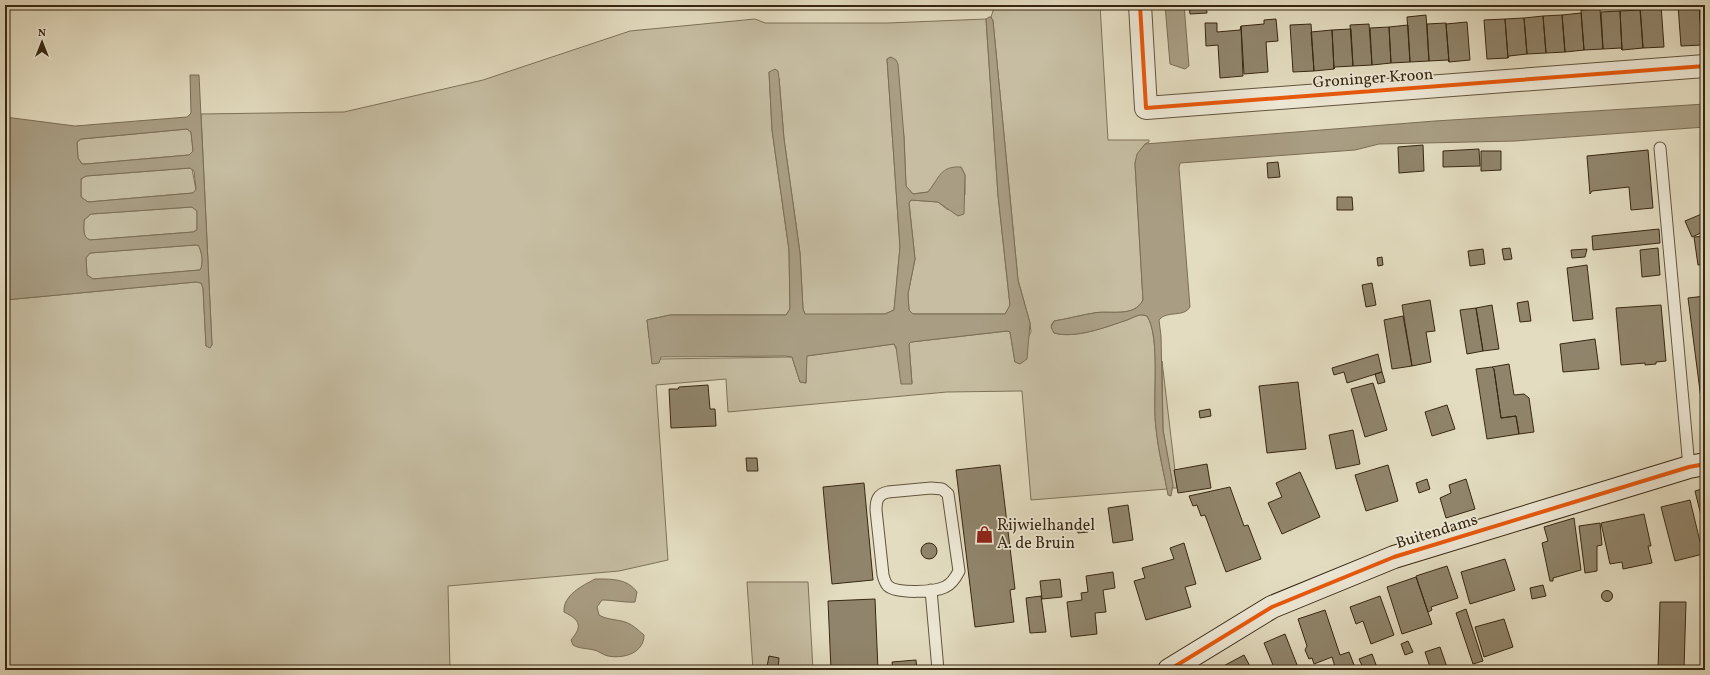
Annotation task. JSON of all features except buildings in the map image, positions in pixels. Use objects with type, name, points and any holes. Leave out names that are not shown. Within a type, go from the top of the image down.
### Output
[{"type":"street","name":"Groninger Kroon","points":[[1140,5],[1146,108],[1705,66]]},
{"type":"street","name":"Buitendams","points":[[1169,670],[1272,607],[1394,557],[1697,465]]},
{"type":"lane","points":[[1660,148],[1697,465]]},
{"type":"lane","points":[[931,488],[942,489],[948,494],[959,571],[946,587],[931,590],[905,592],[893,589],[885,582],[882,575],[876,510],[877,499],[883,493],[931,488]]},
{"type":"lane","points":[[931,590],[938,670]]},
{"type":"shaded area","points":[[995,5],[1100,5],[1108,140],[1149,140],[1149,142],[1145,144],[1135,163],[1143,300],[1139,306],[1128,311],[1089,314],[1054,321],[1051,325],[1054,333],[1071,334],[1100,329],[1139,315],[1147,316],[1154,339],[1156,428],[1167,489],[1031,500],[1022,391],[947,392],[728,412],[726,379],[656,385],[668,560],[619,571],[448,586],[450,670],[5,670],[5,300],[196,282],[201,283],[203,288],[206,346],[212,345],[201,114],[344,112],[483,80],[630,31],[755,19],[765,23],[888,23],[986,19],[998,195],[1010,306],[1005,314],[913,314],[909,310],[908,294],[915,259],[909,203],[911,200],[938,202],[948,210],[965,195],[965,175],[961,167],[935,183],[928,192],[913,194],[906,186],[904,137],[891,57],[887,59],[900,247],[894,310],[885,314],[805,314],[803,309],[800,253],[784,139],[779,78],[769,72],[772,130],[789,250],[790,309],[786,315],[670,315],[647,320],[649,337],[660,359],[792,357],[800,382],[806,383],[806,356],[894,344],[912,383],[909,344],[911,342],[1007,331],[1010,332],[1015,362],[1031,332],[1030,323],[1018,280],[993,21],[991,17]]},
{"type":"shaded area","points":[[1165,5],[1184,5],[1189,66],[1185,69],[1170,64]]},
{"type":"shaded area","points":[[991,17],[993,21],[1018,280],[1030,323],[1027,359],[1020,364],[1015,362],[1010,332],[1007,331],[911,342],[909,344],[912,384],[901,384],[896,347],[894,344],[807,356],[806,383],[800,382],[792,357],[786,356],[661,357],[659,363],[652,364],[647,320],[670,315],[786,315],[790,309],[789,250],[772,130],[769,72],[775,69],[778,71],[779,78],[784,139],[800,253],[803,309],[805,314],[885,314],[894,310],[900,247],[887,59],[891,57],[896,60],[898,64],[904,137],[906,186],[913,194],[928,192],[941,174],[949,168],[961,167],[965,175],[964,214],[958,216],[938,202],[911,200],[909,203],[915,259],[908,294],[909,310],[913,314],[1005,314],[1010,305],[998,195],[986,19]]},
{"type":"shaded area","points":[[190,75],[199,75],[212,345],[210,348],[206,346],[203,288],[201,283],[196,282],[5,300],[5,117],[75,126],[187,117],[191,113]],"holes":[[[187,129],[191,132],[193,151],[189,155],[82,164],[78,158],[77,142],[81,139]],[[190,168],[194,171],[196,189],[193,193],[88,202],[81,197],[81,179],[86,176]],[[192,207],[197,211],[197,230],[193,232],[90,240],[87,239],[85,234],[84,220],[91,214]],[[198,245],[202,264],[200,270],[93,279],[87,275],[86,258],[90,253]]]},
{"type":"shaded area","points":[[1705,104],[1705,127],[1515,141],[1379,144],[1355,150],[1180,163],[1179,168],[1190,307],[1184,312],[1166,315],[1159,320],[1161,336],[1163,430],[1173,485],[1171,496],[1168,495],[1157,436],[1155,416],[1154,339],[1147,316],[1139,315],[1100,329],[1081,333],[1054,333],[1051,327],[1054,321],[1100,312],[1128,311],[1139,306],[1143,300],[1135,163],[1137,154],[1145,144],[1435,121]]},
{"type":"shaded area","points":[[187,129],[191,132],[193,151],[189,155],[86,164],[82,164],[78,158],[77,142],[81,139]]},
{"type":"shaded area","points":[[192,169],[196,190],[193,193],[88,202],[81,197],[81,179],[86,176]]},
{"type":"shaded area","points":[[192,207],[197,211],[197,230],[193,232],[90,240],[87,239],[85,234],[84,220],[91,214]]},
{"type":"shaded area","points":[[198,245],[202,261],[200,270],[93,279],[87,275],[86,258],[90,253]]},
{"type":"shaded area","points":[[1162,361],[1177,488],[1173,488],[1163,430]]},
{"type":"shaded area","points":[[595,579],[618,580],[633,587],[637,592],[635,602],[602,600],[597,607],[599,615],[605,618],[628,623],[644,635],[641,646],[632,653],[620,657],[614,657],[573,645],[571,640],[577,631],[578,624],[574,618],[564,612],[565,606],[570,596],[574,592]]},
{"type":"shaded area","points":[[747,582],[808,582],[813,670],[753,670]]},
{"type":"cycle path","points":[[1140,5],[1146,108],[1705,66]]},
{"type":"cycle path","points":[[1169,670],[1272,607],[1394,557],[1689,467],[1705,464]]},
{"type":"place","name":"Rijwielhandel A. de Bruin","points":[[984,535]]}]
